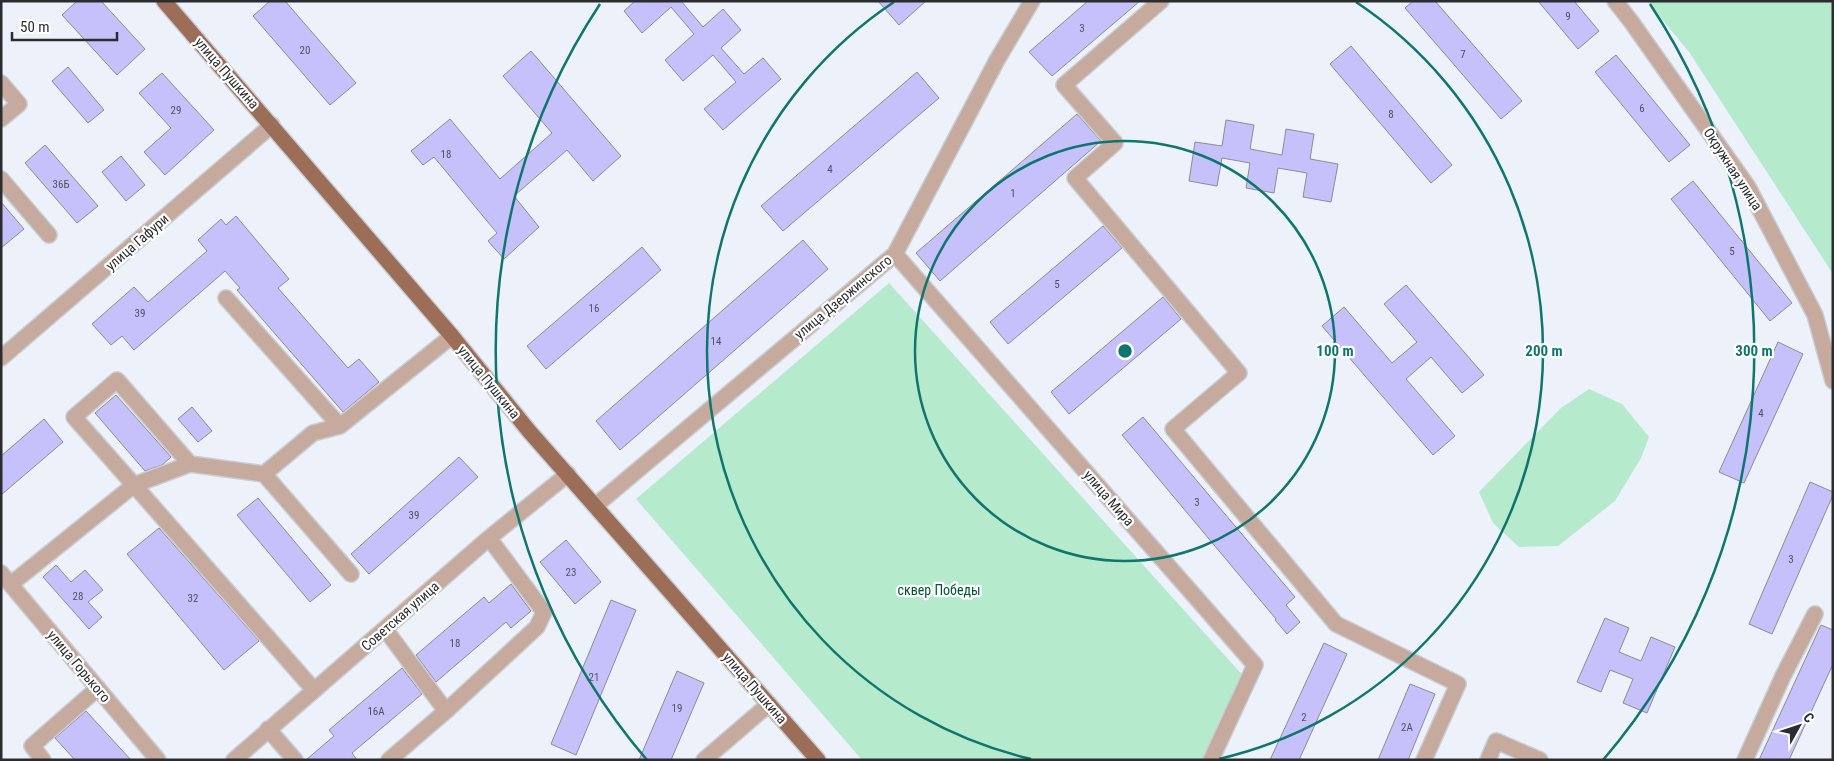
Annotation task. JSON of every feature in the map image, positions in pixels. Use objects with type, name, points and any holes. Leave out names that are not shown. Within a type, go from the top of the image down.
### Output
[{"type":"main road","name":"улица Пушкина","points":[[164,1],[452,336],[529,431],[818,760]]},
{"type":"street","name":"улица Дзержинского","points":[[595,506],[894,254],[993,68],[1032,1]]},
{"type":"street","points":[[1161,1],[1064,85],[1115,143],[1075,178],[1239,373],[1174,429],[1336,624],[1458,684],[1424,760]]},
{"type":"street","name":"Окружная улица","points":[[1615,1],[1748,187],[1816,315],[1833,381]]},
{"type":"street","points":[[1,83],[19,104],[1,119]]},
{"type":"street","name":"улица Гафури","points":[[1,358],[272,126]]},
{"type":"street","points":[[1,178],[49,235]]},
{"type":"street","name":"улица Мира","points":[[894,254],[1255,665],[1211,760]]},
{"type":"street","points":[[226,298],[340,426]]},
{"type":"street","points":[[264,474],[313,433],[340,426],[452,336]]},
{"type":"street","points":[[190,464],[116,380],[74,417],[314,690]]},
{"type":"street","points":[[6,579],[134,485],[190,464],[264,474],[351,574]]},
{"type":"street","name":"Советская улица","points":[[234,760],[489,538],[568,474]]},
{"type":"street","points":[[389,760],[446,711],[537,627],[544,612],[489,538]]},
{"type":"street","name":"улица Горького","points":[[6,579],[158,760]]},
{"type":"street","points":[[1745,760],[1815,614]]},
{"type":"street","points":[[385,629],[446,711]]},
{"type":"street","points":[[43,760],[32,746],[98,688]]},
{"type":"street","points":[[704,760],[769,704]]},
{"type":"street","points":[[268,729],[295,760]]},
{"type":"street","points":[[1488,760],[1496,741],[1540,760]]},
{"type":"green space","points":[[1647,1],[1833,1],[1833,274],[1689,52]]},
{"type":"green space","name":"сквер Победы","points":[[889,283],[1246,679],[1209,760],[862,760],[636,499]]},
{"type":"green space","points":[[1589,389],[1622,404],[1649,437],[1641,458],[1615,501],[1558,546],[1519,547],[1493,523],[1479,492],[1561,408]]},
{"type":"building","points":[[77,1],[101,1],[145,49],[117,75],[62,15]]},
{"type":"building","points":[[270,1],[285,1],[356,83],[330,105],[253,16]]},
{"type":"building","points":[[635,1],[681,1],[703,27],[723,9],[741,30],[721,48],[744,74],[763,58],[781,79],[723,130],[704,109],[736,82],[713,55],[683,81],[665,60],[694,34],[671,7],[642,33],[624,11]]},
{"type":"building","points":[[878,1],[926,1],[899,25]]},
{"type":"building","points":[[1088,1],[1140,1],[1052,76],[1029,52]]},
{"type":"building","points":[[1413,1],[1435,1],[1522,101],[1501,119],[1405,8]]},
{"type":"building","points":[[1538,1],[1574,1],[1599,31],[1578,49]]},
{"type":"building","points":[[1351,46],[1452,165],[1431,183],[1330,64]]},
{"type":"building","points":[[531,51],[621,156],[593,181],[567,150],[514,196],[539,227],[504,259],[488,241],[497,233],[434,157],[423,165],[411,151],[450,119],[500,179],[552,133],[503,76]]},
{"type":"building","points":[[1616,55],[1690,145],[1669,162],[1595,72]]},
{"type":"building","points":[[68,67],[104,110],[88,123],[52,81]]},
{"type":"building","points":[[917,72],[939,98],[783,231],[761,206]]},
{"type":"building","points":[[162,73],[214,130],[165,175],[144,152],[171,128],[139,93]]},
{"type":"building","points":[[1077,114],[1101,141],[940,281],[916,253]]},
{"type":"building","points":[[1226,120],[1254,125],[1250,149],[1282,155],[1286,129],[1314,134],[1310,159],[1338,164],[1331,202],[1303,197],[1307,173],[1278,168],[1274,193],[1246,188],[1250,163],[1222,158],[1217,186],[1189,181],[1195,142],[1222,146]]},
{"type":"building","points":[[45,145],[98,206],[77,223],[25,163]]},
{"type":"building","points":[[121,156],[145,185],[126,201],[102,172]]},
{"type":"building","points":[[1693,181],[1792,303],[1770,321],[1671,199]]},
{"type":"building","points":[[1,202],[24,229],[1,248]]},
{"type":"building","points":[[236,216],[289,279],[278,288],[348,368],[359,359],[379,382],[343,412],[237,290],[240,288],[225,271],[134,350],[122,336],[111,345],[92,324],[134,287],[148,302],[207,251],[198,240],[221,219],[226,225]]},
{"type":"building","points":[[1103,226],[1122,248],[1008,344],[990,322]]},
{"type":"building","points":[[803,240],[828,269],[620,450],[596,421]]},
{"type":"building","points":[[642,247],[661,270],[546,369],[527,346]]},
{"type":"building","points":[[1406,285],[1484,375],[1462,393],[1431,357],[1406,379],[1455,436],[1433,455],[1322,326],[1344,307],[1392,363],[1417,342],[1384,304]]},
{"type":"building","points":[[1163,297],[1181,319],[1069,414],[1051,392]]},
{"type":"building","points":[[1778,342],[1803,354],[1744,483],[1719,472]]},
{"type":"building","points":[[116,395],[171,457],[162,465],[145,471],[95,413]]},
{"type":"building","points":[[192,407],[212,431],[198,442],[178,419]]},
{"type":"building","points":[[1143,417],[1295,597],[1286,605],[1300,622],[1287,634],[1122,435]]},
{"type":"building","points":[[44,419],[63,442],[1,495],[1,456]]},
{"type":"building","points":[[459,457],[478,477],[369,574],[351,554]]},
{"type":"building","points":[[1810,482],[1833,492],[1833,495],[1772,634],[1749,624]]},
{"type":"building","points":[[258,498],[331,585],[310,602],[237,515]]},
{"type":"building","points":[[159,528],[259,641],[224,670],[127,554]]},
{"type":"building","points":[[566,540],[601,582],[575,604],[540,562]]},
{"type":"building","points":[[56,565],[71,582],[85,570],[103,590],[88,602],[102,617],[89,629],[43,577]]},
{"type":"building","points":[[511,584],[531,611],[511,628],[506,622],[436,682],[416,655],[484,597],[489,603]]},
{"type":"building","points":[[611,600],[636,610],[576,755],[551,744]]},
{"type":"building","points":[[1605,618],[1629,628],[1619,652],[1641,661],[1651,637],[1675,647],[1647,713],[1623,703],[1633,679],[1610,670],[1601,692],[1577,682]]},
{"type":"building","points":[[1821,625],[1833,630],[1833,664],[1789,760],[1759,760]]},
{"type":"building","points":[[1324,643],[1347,654],[1299,760],[1270,760]]},
{"type":"building","points":[[402,668],[422,694],[352,753],[357,760],[306,760],[334,736],[329,730]]},
{"type":"building","points":[[677,671],[704,683],[671,760],[639,760]]},
{"type":"building","points":[[1410,684],[1435,694],[1408,760],[1378,760]]},
{"type":"building","points":[[86,711],[131,760],[75,760],[55,738]]}]
